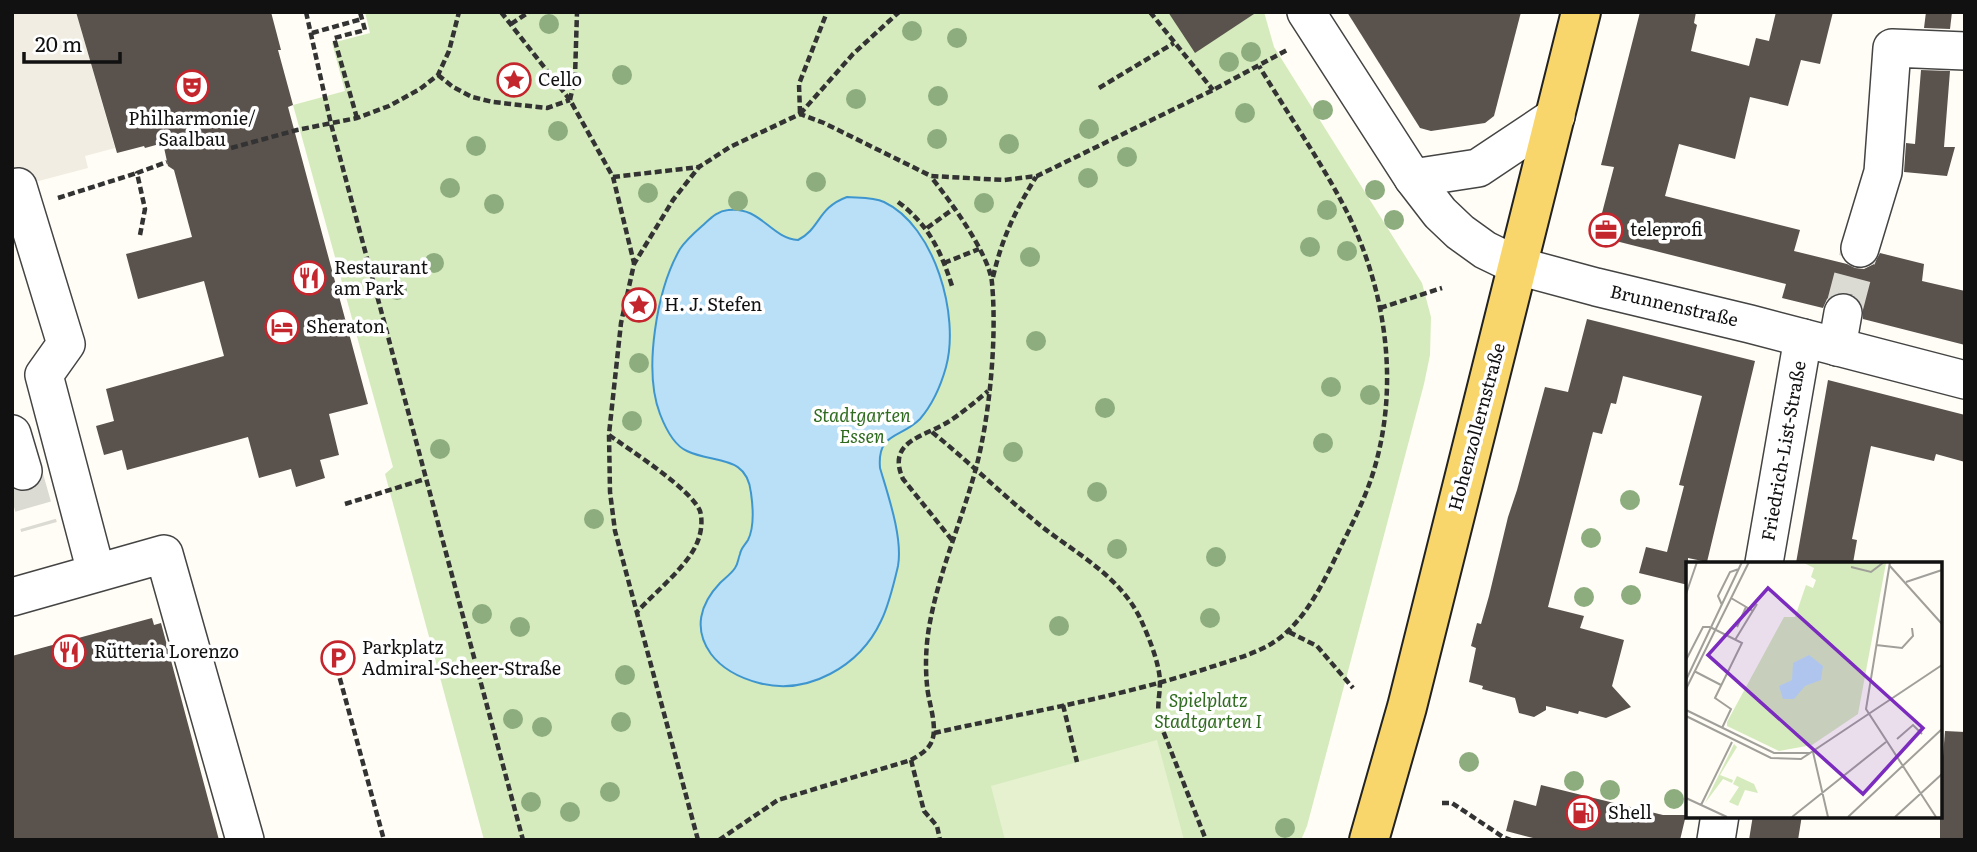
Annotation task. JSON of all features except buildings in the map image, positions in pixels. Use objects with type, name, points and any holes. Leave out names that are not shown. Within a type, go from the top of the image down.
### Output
[{"type":"main road","name":"Hohenzollernstraße","points":[[1368,840],[1408,707],[1581,12]]},
{"type":"street","name":"Brunnenstraße","points":[[1312,23],[1413,178],[1440,213],[1485,250],[1518,266],[1828,333],[1965,380]]},
{"type":"street","points":[[1860,248],[1884,172],[1892,48],[1965,51]]},
{"type":"street","points":[[1413,178],[1478,168],[1556,116]]},
{"type":"street","points":[[21,198],[26,259],[66,345],[44,375],[96,572]]},
{"type":"street","name":"Friedrich-List-Straße","points":[[1765,562],[1828,333]]},
{"type":"street","points":[[12,434],[23,471]]},
{"type":"street","points":[[12,597],[164,554],[245,840]]},
{"type":"street","points":[[1716,840],[1720,817]]},
{"type":"path","points":[[306,12],[331,124],[523,840]]},
{"type":"path","points":[[357,118],[334,38],[365,30],[360,12]]},
{"type":"path","points":[[231,148],[297,130],[357,118],[420,89],[438,75],[449,51],[459,12]]},
{"type":"path","points":[[501,12],[570,100],[613,177],[634,264]]},
{"type":"path","points":[[511,24],[529,12]]},
{"type":"path","points":[[570,100],[575,77],[577,12]]},
{"type":"path","points":[[800,114],[799,84],[827,12]]},
{"type":"path","points":[[698,840],[615,531],[610,492],[609,434],[613,378],[634,264],[673,200],[699,167],[730,147],[800,114],[853,54],[899,12]]},
{"type":"path","points":[[1150,12],[1213,90]]},
{"type":"path","points":[[312,33],[362,19]]},
{"type":"path","points":[[800,114],[824,123],[931,176],[1004,180],[1037,176],[1259,66],[1312,23]]},
{"type":"path","points":[[1099,88],[1174,43]]},
{"type":"path","points":[[934,733],[1160,683],[1253,653],[1289,632],[1305,610],[1338,552],[1364,496],[1377,461],[1382,436],[1388,387],[1380,308],[1364,254],[1349,217],[1259,66]]},
{"type":"path","points":[[438,75],[472,97],[493,102],[547,108],[570,100]]},
{"type":"path","points":[[21,198],[137,173],[167,162]]},
{"type":"path","points":[[613,177],[699,167]]},
{"type":"path","points":[[137,173],[145,209],[140,235]]},
{"type":"path","points":[[931,176],[956,207],[992,279]]},
{"type":"path","points":[[719,840],[778,800],[911,760],[931,744],[934,733],[927,688],[926,659],[930,622],[952,540],[976,467],[991,368],[992,279],[1001,242],[1014,212],[1037,176]]},
{"type":"path","points":[[898,202],[913,212],[927,228],[952,286]]},
{"type":"path","points":[[927,228],[956,207]]},
{"type":"path","points":[[944,263],[979,249]]},
{"type":"path","points":[[1380,308],[1442,288]]},
{"type":"path","points":[[952,540],[900,472],[900,457],[907,443],[915,437],[932,432],[956,418],[988,391]]},
{"type":"path","points":[[932,432],[976,467],[1041,526],[1096,566],[1126,597],[1141,621],[1160,683],[1156,710],[1160,723],[1206,840]]},
{"type":"path","points":[[609,434],[676,485],[699,511],[702,528],[697,544],[680,566],[636,612]]},
{"type":"path","points":[[345,504],[425,479]]},
{"type":"path","points":[[1289,632],[1317,646],[1353,688]]},
{"type":"path","points":[[337,668],[384,840]]},
{"type":"path","points":[[1063,705],[1077,762]]},
{"type":"path","points":[[911,760],[924,811],[937,826],[940,840]]},
{"type":"path","points":[[1442,803],[1452,803],[1511,840]]},
{"type":"green space","name":"Stadtgarten Essen","points":[[365,12],[1264,12],[1274,47],[1422,283],[1431,317],[1430,355],[1424,384],[1307,826],[1301,840],[484,840],[385,474],[393,467],[293,105],[345,91],[332,43],[370,33]]},
{"type":"green space","points":[[1157,740],[1184,840],[1005,840],[991,786]]},
{"type":"shaded area","points":[[12,12],[76,12],[115,148],[85,156],[88,168],[12,188]]},
{"type":"water","points":[[847,197],[871,198],[884,202],[902,214],[930,251],[946,299],[949,346],[946,367],[936,394],[920,419],[891,438],[882,448],[880,468],[894,517],[899,555],[889,601],[881,621],[860,652],[831,674],[796,685],[777,686],[759,683],[726,669],[705,645],[701,617],[713,591],[735,568],[741,550],[748,540],[753,517],[751,493],[743,472],[736,466],[687,451],[674,440],[664,424],[655,396],[655,330],[665,285],[680,249],[711,218],[724,211],[739,210],[757,217],[780,234],[798,240],[811,230],[824,212]]},
{"type":"tunnel","points":[[1843,313],[1860,248]]},
{"type":"tunnel","points":[[23,471],[39,527]]},
{"type":"place","name":"Cello","points":[[514,80]]},
{"type":"place","name":"Philharmonie/ Saalbau","points":[[192,87]]},
{"type":"place","name":"teleprofi","points":[[1606,230]]},
{"type":"place","name":"Restaurant am Park","points":[[309,278]]},
{"type":"place","name":"H. J. Stefen","points":[[639,305]]},
{"type":"place","name":"Sheraton","points":[[282,327]]},
{"type":"place","name":"Rütteria Lorenzo","points":[[69,652]]},
{"type":"place","name":"Parkplatz Admiral-Scheer-Straße","points":[[338,658]]},
{"type":"place","name":"Shell","points":[[1583,813]]},
{"type":"park label","name":"Spielplatz Stadtgarten I","points":[[1208,711]]}]
